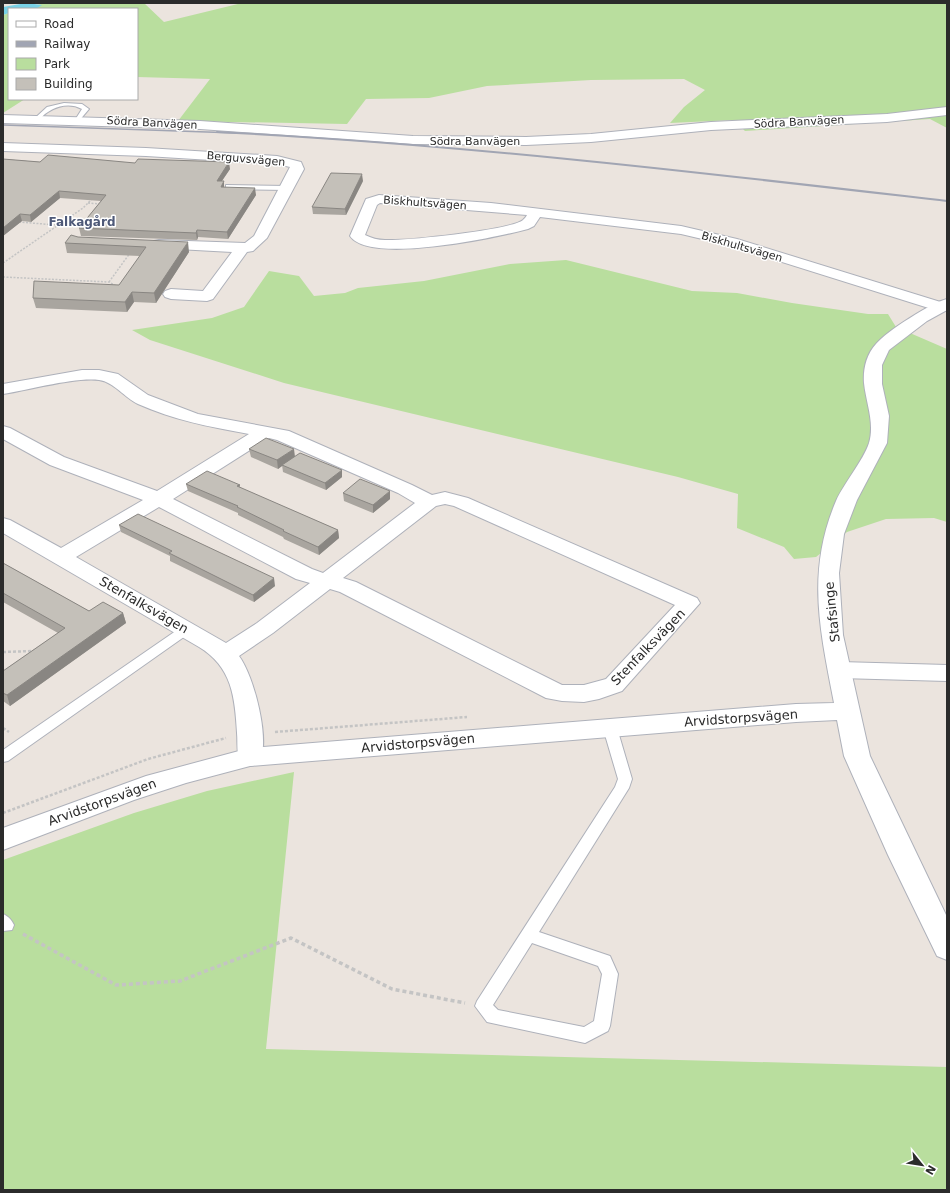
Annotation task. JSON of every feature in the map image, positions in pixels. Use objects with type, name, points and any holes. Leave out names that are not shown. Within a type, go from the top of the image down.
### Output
[{"type":"street","name":"Södra Banvägen","points":[[3,119],[78,120],[200,125],[413,140],[526,141],[605,137],[718,126],[888,118],[947,111]]},
{"type":"street","name":"Berguvsvägen","points":[[3,147],[146,152],[277,160],[296,165],[297,169],[260,238],[248,248],[137,243]]},
{"type":"street","name":"Biskhultsvägen","points":[[536,212],[529,223],[523,226],[427,243],[403,245],[371,244],[360,240],[357,236],[371,202],[379,199],[536,212],[646,225],[732,242],[944,306]]},
{"type":"street","points":[[171,294],[207,296],[242,247]]},
{"type":"street","name":"Stafsinge","points":[[944,306],[921,318],[882,347],[873,366],[873,384],[880,416],[878,443],[847,500],[834,534],[828,572],[832,635],[857,756],[902,855],[947,947]]},
{"type":"street","points":[[3,389],[82,375],[99,375],[112,378],[142,399],[173,412],[195,419],[282,435],[405,489],[429,502]]},
{"type":"street","name":"Stenfalksvägen","points":[[3,432],[57,461],[158,499],[304,574],[326,582],[348,587],[554,692],[575,695],[602,691],[614,685],[689,603],[461,502],[445,498],[429,502],[326,582],[265,628],[226,654]]},
{"type":"street","points":[[61,557],[266,432]]},
{"type":"street","name":"Stenfalksvägen","points":[[3,524],[186,629],[226,654],[236,671],[248,709],[250,757]]},
{"type":"street","points":[[840,670],[947,673]]},
{"type":"street","name":"Arvidstorpsvägen","points":[[3,839],[114,795],[209,766],[250,757],[796,713],[847,711]]},
{"type":"lane","points":[[229,187],[287,188]]},
{"type":"lane","points":[[3,757],[186,629]]},
{"type":"lane","points":[[528,935],[604,961],[610,974],[602,1026],[585,1036],[493,1018],[483,1006],[528,935],[622,788],[625,779],[610,728]]},
{"type":"path","points":[[3,263],[88,203],[98,193]]},
{"type":"path","points":[[88,203],[102,204],[102,210]]},
{"type":"path","points":[[18,222],[56,225]]},
{"type":"path","points":[[109,282],[137,243]]},
{"type":"path","points":[[3,277],[109,282],[120,288]]},
{"type":"path","points":[[3,652],[36,651]]},
{"type":"path","points":[[4,923],[116,985],[180,981],[291,938],[392,989],[483,1006]]},
{"type":"green space","points":[[32,3],[144,3],[164,22],[242,3],[947,3],[947,128],[930,119],[745,131],[734,120],[670,123],[684,107],[705,90],[684,79],[591,80],[487,86],[429,98],[366,99],[347,124],[178,121],[210,79],[138,77],[138,8],[37,8],[41,5]]},
{"type":"green space","points":[[8,13],[8,100],[23,100],[3,113],[3,15]]},
{"type":"green space","points":[[566,260],[692,291],[737,293],[868,314],[888,314],[896,327],[947,349],[947,522],[934,518],[886,519],[847,532],[816,557],[794,559],[784,547],[737,528],[738,494],[678,477],[284,383],[150,340],[132,330],[212,318],[244,307],[269,271],[299,276],[314,296],[345,293],[358,288],[424,281],[510,264]]},
{"type":"green space","points":[[294,772],[266,1049],[947,1067],[947,1190],[3,1190],[3,860],[134,813],[207,791]]},
{"type":"water","points":[[26,3],[42,5],[38,8],[8,8],[8,13],[3,15],[3,7]]},
{"type":"building","points":[[48,155],[135,163],[138,159],[229,162],[217,181],[224,181],[221,187],[255,188],[227,232],[197,230],[196,233],[79,228],[106,195],[59,191],[30,215],[20,214],[3,228],[3,159],[40,162]]},
{"type":"building","points":[[331,173],[362,174],[345,209],[312,207]]},
{"type":"building","points":[[71,235],[78,237],[188,242],[154,293],[132,292],[125,302],[33,298],[34,281],[119,285],[146,247],[65,243]]},
{"type":"building","points":[[266,438],[294,449],[277,460],[249,449]]},
{"type":"building","points":[[300,453],[342,470],[325,483],[282,465]]},
{"type":"building","points":[[207,471],[240,485],[237,486],[338,530],[318,547],[283,531],[284,530],[237,507],[238,506],[186,484]]},
{"type":"building","points":[[360,479],[390,491],[373,505],[343,493]]},
{"type":"building","points":[[138,514],[274,578],[253,595],[169,553],[172,551],[119,525]]},
{"type":"building","points":[[3,563],[89,611],[103,602],[123,613],[7,695],[3,693],[3,671],[65,628],[3,593]]},
{"type":"railway","points":[[3,125],[234,133]]},
{"type":"railway","points":[[217,132],[234,133]]},
{"type":"railway","points":[[234,133],[400,144],[582,160],[947,201]]},
{"type":"district","name":"Falkagård","points":[[82,222]]}]
